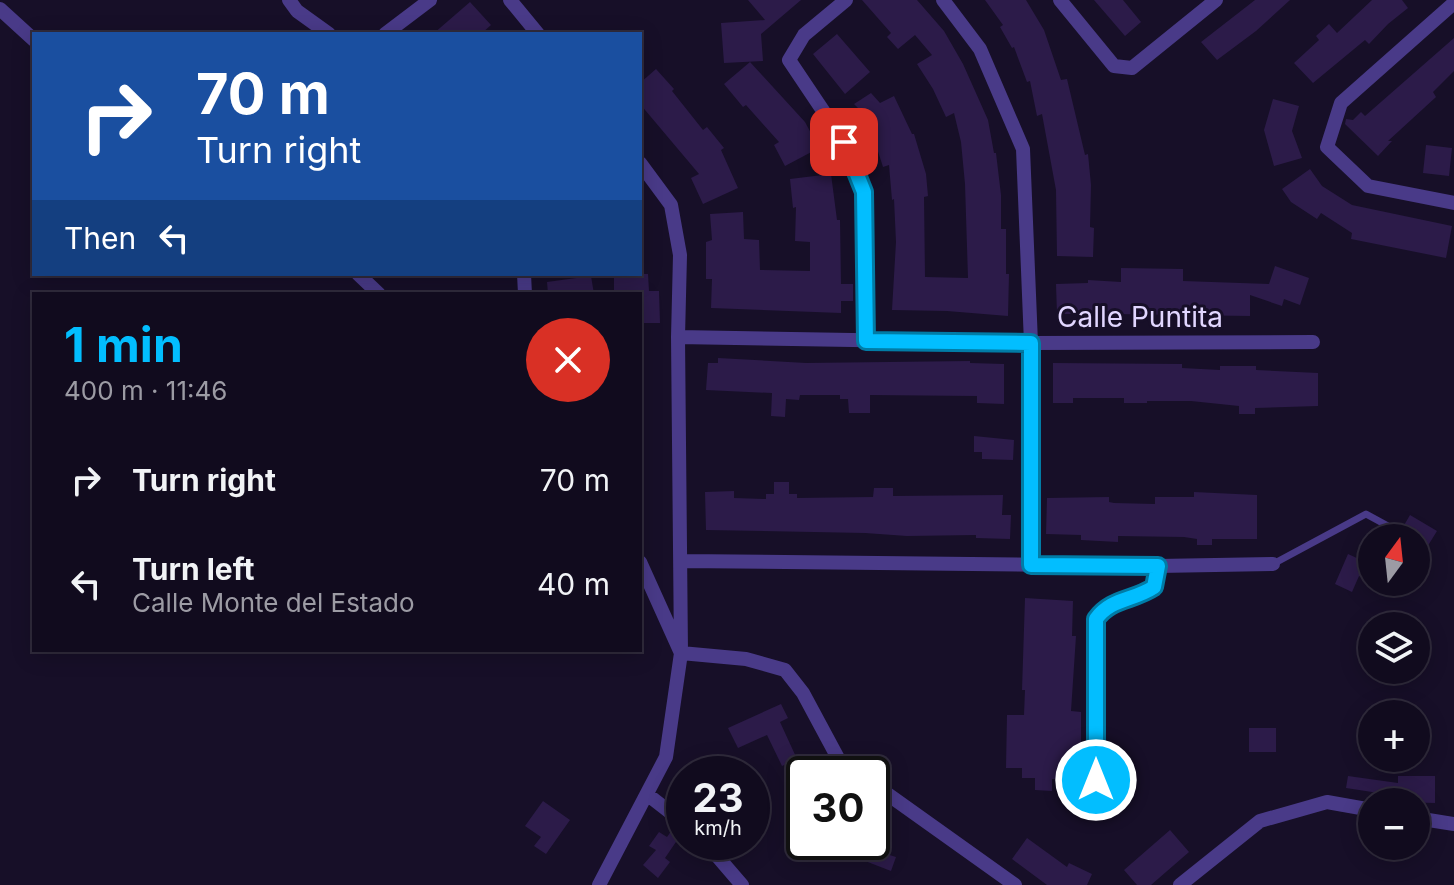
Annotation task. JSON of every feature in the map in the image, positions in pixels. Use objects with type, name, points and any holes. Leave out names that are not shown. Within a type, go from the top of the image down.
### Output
[{"type":"street","points":[[289,0],[297,11],[326,32]]},
{"type":"street","points":[[388,32],[430,0]]},
{"type":"street","points":[[510,0],[536,32]]},
{"type":"street","points":[[846,0],[804,35],[789,60],[844,142],[864,192],[866,341]]},
{"type":"street","points":[[943,0],[980,49],[1023,149],[1031,343],[1031,565]]},
{"type":"street","points":[[1060,0],[1114,66],[1132,68],[1216,0]]},
{"type":"street","points":[[1454,3],[1341,103],[1327,147],[1368,186],[1454,203]]},
{"type":"street","points":[[0,9],[32,38]]},
{"type":"street","points":[[599,885],[666,757],[681,653],[680,255],[671,205],[642,166]]},
{"type":"street","points":[[360,276],[377,292]]},
{"type":"street","name":"Calle Puntita","points":[[678,337],[1031,343],[1313,342]]},
{"type":"street","points":[[681,561],[1158,566],[1273,564]]},
{"type":"street","points":[[642,566],[681,653]]},
{"type":"street","points":[[1096,780],[1096,619],[1106,606],[1142,595],[1154,587],[1158,566]]},
{"type":"street","points":[[681,653],[746,659],[785,670],[803,693],[837,756]]},
{"type":"street","points":[[648,795],[666,809]]},
{"type":"street","points":[[890,796],[1015,885]]},
{"type":"street","points":[[1180,885],[1260,821],[1327,802],[1358,808]]},
{"type":"street","points":[[1430,820],[1454,824]]},
{"type":"street","points":[[720,860],[742,885]]},
{"type":"street","points":[[987,866],[989,885]]},
{"type":"lane","points":[[1273,564],[1366,514],[1384,524]]},
{"type":"building","points":[[748,0],[801,0],[761,34],[763,61],[724,63],[721,23],[765,20]]},
{"type":"building","points":[[862,0],[917,0],[944,31],[963,64],[988,120],[996,153],[1001,229],[1006,229],[1008,316],[892,310],[896,242],[889,165],[883,167],[862,112],[854,104],[871,93],[880,103],[894,96],[914,134],[926,174],[928,196],[924,197],[925,277],[968,278],[961,142],[954,113],[946,117],[917,64],[932,55],[915,35],[898,49],[887,37],[891,33]]},
{"type":"building","points":[[985,0],[1026,0],[1044,30],[1061,80],[1067,79],[1085,155],[1088,154],[1090,227],[1094,228],[1093,257],[1057,256],[1056,190],[1042,114],[1037,116],[1030,81],[1027,82],[1014,47],[1000,27],[1003,25]]},
{"type":"building","points":[[1094,0],[1123,0],[1141,22],[1125,36]]},
{"type":"building","points":[[1255,0],[1290,0],[1217,60],[1201,42]]},
{"type":"building","points":[[1372,0],[1402,0],[1408,8],[1369,44],[1365,40],[1313,83],[1294,63],[1319,40],[1316,36],[1329,24],[1337,33]]},
{"type":"building","points":[[470,2],[491,25],[483,32],[435,32]]},
{"type":"building","points":[[837,34],[870,72],[845,94],[813,54]]},
{"type":"building","points":[[1454,38],[1454,71],[1433,92],[1436,97],[1388,141],[1392,141],[1378,156],[1345,124],[1346,119],[1353,120],[1361,112],[1365,116]]},
{"type":"building","points":[[750,62],[805,122],[819,148],[785,166],[774,145],[779,142],[724,84]]},
{"type":"building","points":[[656,69],[674,89],[672,91],[703,130],[707,127],[724,148],[721,150],[738,188],[703,204],[691,178],[699,174],[642,106],[642,81]]},
{"type":"building","points":[[1273,99],[1299,106],[1292,131],[1302,158],[1274,166],[1264,130]]},
{"type":"building","points":[[1426,145],[1452,148],[1449,176],[1423,173]]},
{"type":"building","points":[[1310,169],[1322,186],[1352,205],[1452,226],[1446,258],[1351,239],[1352,233],[1321,213],[1317,219],[1291,202],[1282,189]]},
{"type":"building","points":[[831,174],[837,220],[840,220],[841,284],[853,284],[853,301],[841,301],[841,313],[711,308],[712,279],[706,279],[706,242],[712,240],[710,214],[743,212],[744,239],[759,240],[760,270],[810,271],[810,242],[795,241],[796,207],[793,208],[790,179]]},
{"type":"building","points":[[1275,266],[1309,278],[1300,305],[1284,299],[1282,306],[1250,295],[1250,316],[1083,311],[1083,314],[1057,314],[1056,284],[1088,283],[1088,280],[1121,282],[1121,268],[1183,269],[1183,281],[1269,284]]},
{"type":"building","points":[[648,274],[649,291],[659,291],[660,323],[642,323],[642,292],[614,292],[614,276]]},
{"type":"building","points":[[591,276],[594,292],[548,292],[547,282]]},
{"type":"building","points":[[718,358],[806,363],[970,361],[1004,364],[1004,404],[977,403],[977,396],[870,395],[870,413],[849,413],[848,399],[840,399],[840,395],[800,395],[799,400],[786,399],[785,417],[771,416],[772,393],[706,390],[708,363],[718,363]]},
{"type":"building","points":[[1053,363],[1182,364],[1182,368],[1220,370],[1220,366],[1256,366],[1256,370],[1318,373],[1318,406],[1255,408],[1255,414],[1239,414],[1239,406],[1191,401],[1124,403],[1124,398],[1073,398],[1073,403],[1053,403]]},
{"type":"building","points":[[974,436],[1014,440],[1013,460],[982,459],[982,452],[974,452]]},
{"type":"building","points":[[774,482],[789,482],[789,494],[797,494],[797,498],[873,497],[874,488],[893,488],[893,496],[1003,495],[1002,515],[1011,515],[1010,539],[976,538],[976,535],[706,530],[705,492],[734,491],[734,498],[766,499],[766,494],[774,494]]},
{"type":"building","points":[[1194,492],[1257,495],[1257,539],[1212,539],[1212,545],[1197,545],[1197,539],[1184,537],[1118,536],[1118,542],[1081,540],[1081,535],[1046,534],[1047,498],[1109,497],[1109,502],[1114,503],[1155,504],[1155,497],[1194,497]]},
{"type":"building","points":[[1410,515],[1425,524],[1405,524]]},
{"type":"building","points":[[1430,527],[1437,531],[1430,542]]},
{"type":"building","points":[[1348,554],[1358,559],[1358,578],[1352,592],[1335,584]]},
{"type":"building","points":[[1025,598],[1073,601],[1072,636],[1076,636],[1071,711],[1081,712],[1081,779],[1052,779],[1052,791],[1035,790],[1035,778],[1022,778],[1022,768],[1006,768],[1007,715],[1024,715]]},
{"type":"building","points":[[781,704],[788,718],[780,722],[796,756],[786,756],[786,764],[782,766],[767,735],[738,748],[728,728]]},
{"type":"building","points":[[1249,728],[1276,728],[1276,752],[1249,752]]},
{"type":"building","points":[[1348,776],[1398,783],[1398,776],[1435,776],[1435,803],[1430,803],[1430,788],[1346,788]]},
{"type":"building","points":[[543,801],[570,820],[546,854],[534,846],[541,837],[525,826]]},
{"type":"building","points":[[1170,830],[1189,852],[1151,885],[1137,885],[1124,870]]},
{"type":"building","points":[[659,832],[666,836],[665,858],[670,862],[658,878],[643,865],[656,850],[649,846]]},
{"type":"building","points":[[1027,838],[1067,867],[1069,863],[1092,874],[1087,885],[1047,885],[1012,859]]},
{"type":"building","points":[[890,855],[896,857],[891,871],[863,860],[890,860]]},
{"type":"route","points":[[844,142],[864,192],[866,341],[1031,343],[1031,565],[1158,566],[1154,587],[1142,595],[1106,606],[1096,619],[1096,780]]}]
